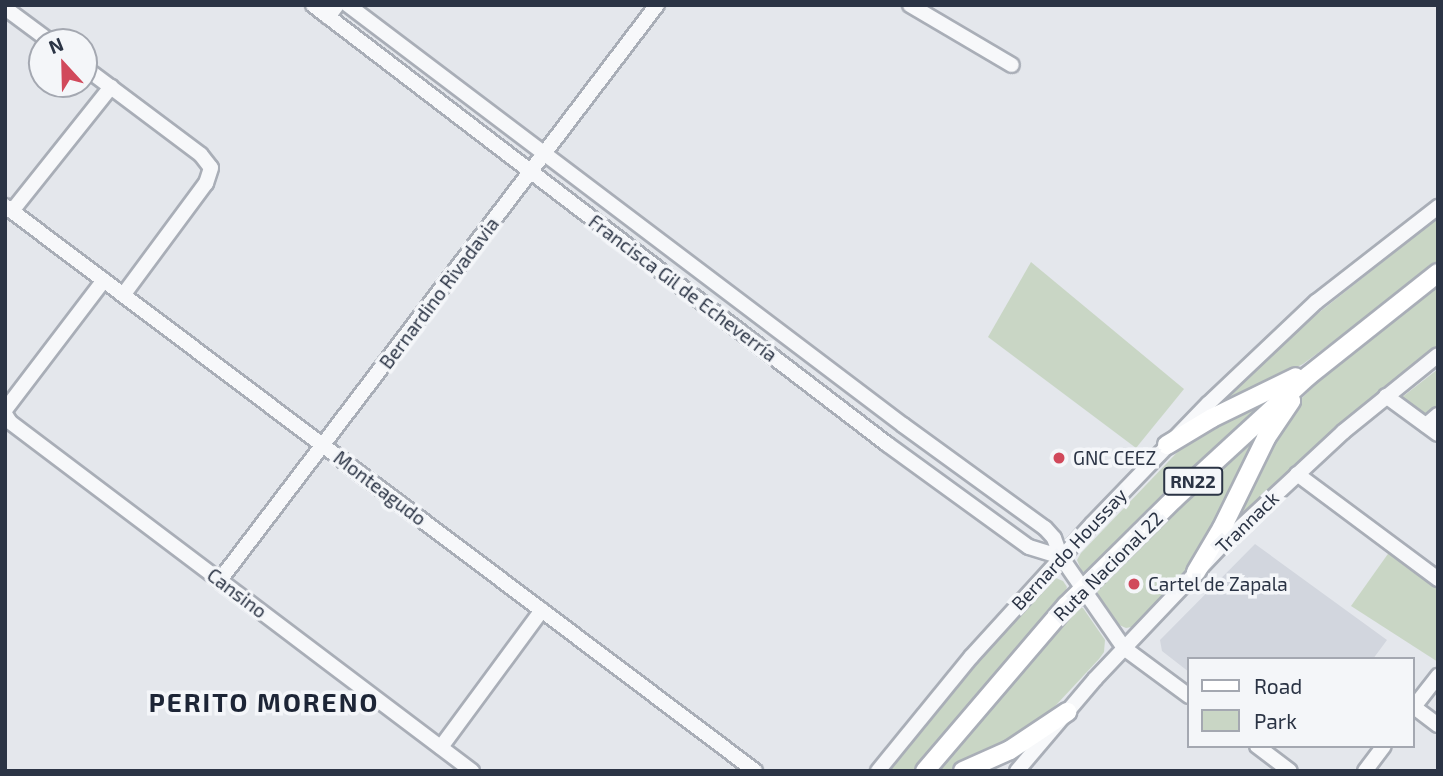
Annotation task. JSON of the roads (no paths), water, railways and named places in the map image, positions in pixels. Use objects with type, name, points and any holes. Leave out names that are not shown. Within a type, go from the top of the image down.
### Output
[{"type":"main road","name":"Ruta Nacional 22","points":[[925,771],[1083,590],[1211,464],[1308,376],[1438,273]]},
{"type":"main road","points":[[1167,445],[1205,421],[1294,378],[1352,340]]},
{"type":"main road","points":[[1196,572],[1218,535],[1266,438],[1308,376]]},
{"type":"main road","points":[[963,771],[1010,750],[1067,712]]},
{"type":"street","name":"Francisca Gil de Echeverría","points":[[313,5],[333,11],[531,172],[887,444],[1029,547],[1060,557]]},
{"type":"street","name":"Francisca Gil de Echeverría","points":[[348,5],[903,425],[1045,528],[1054,538],[1060,557],[1124,648],[1188,695]]},
{"type":"street","name":"Bernardino Rivadavia","points":[[220,580],[657,5]]},
{"type":"street","points":[[910,5],[1012,65]]},
{"type":"street","points":[[5,8],[32,28]]},
{"type":"street","points":[[98,77],[201,155],[211,168],[206,183],[123,295]]},
{"type":"street","points":[[9,209],[111,87]]},
{"type":"street","name":"Bernardo Houssay","points":[[878,771],[971,656],[1060,557],[1167,445],[1283,331],[1438,207]]},
{"type":"street","name":"Monteagudo","points":[[9,209],[755,771]]},
{"type":"street","points":[[5,412],[104,280]]},
{"type":"street","name":"Trannack","points":[[1017,771],[1124,648],[1196,572],[1297,474],[1386,396],[1438,355]]},
{"type":"street","points":[[1386,396],[1432,430],[1438,415]]},
{"type":"street","name":"Cansino","points":[[5,412],[10,422],[472,771]]},
{"type":"street","points":[[887,444],[903,425]]},
{"type":"street","points":[[1297,474],[1438,579]]},
{"type":"street","points":[[442,747],[542,610]]},
{"type":"street","points":[[1415,707],[1438,676]]},
{"type":"street","points":[[1415,709],[1438,725]]},
{"type":"street","points":[[1260,748],[1290,771]]},
{"type":"street","points":[[1365,771],[1382,748]]},
{"type":"place","name":"GNC CEEZ","points":[[1059,458]]},
{"type":"place","name":"Cartel de Zapala","points":[[1134,584]]},
{"type":"district","name":"PERITO MORENO","points":[[264,702]]}]
